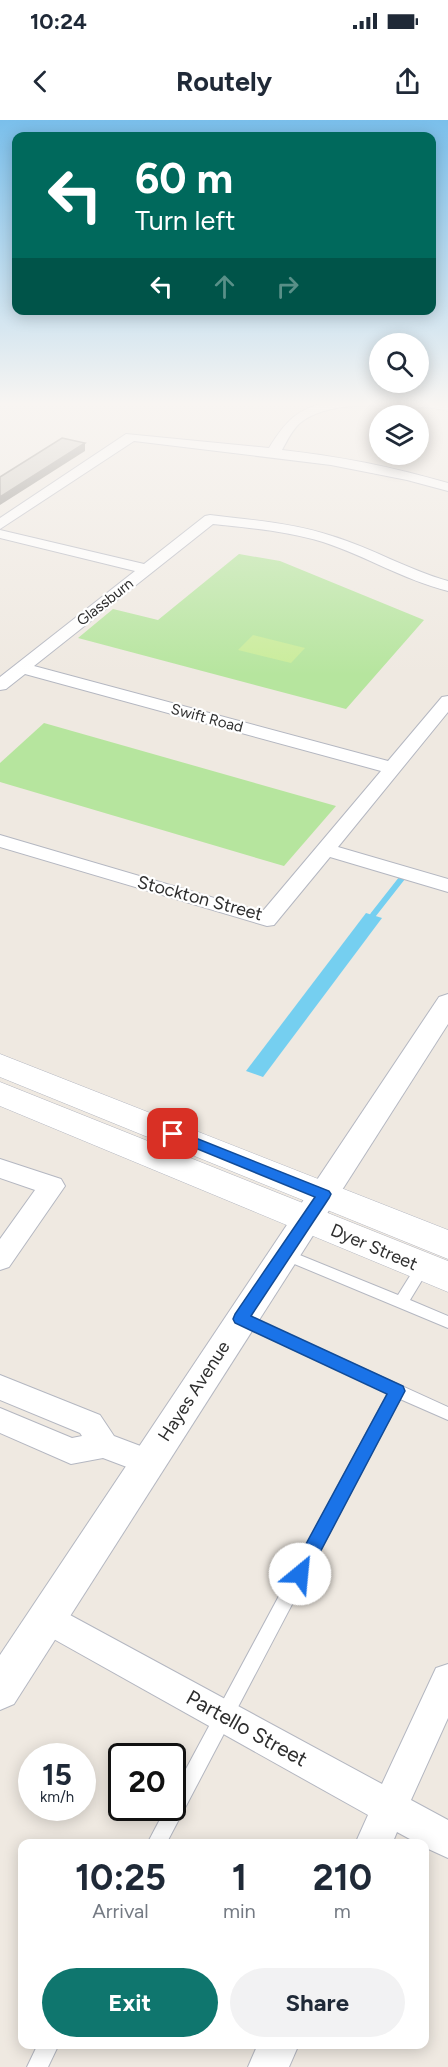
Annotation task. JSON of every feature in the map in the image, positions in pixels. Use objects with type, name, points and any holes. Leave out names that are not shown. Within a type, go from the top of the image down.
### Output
[{"type":"main road","name":"Dyer Street","points":[[0,1065],[440,1263]]},
{"type":"main road","name":"Dyer Street","points":[[0,1093],[316,1207]]},
{"type":"street","points":[[0,525],[48,493]]},
{"type":"street","name":"Glassburn","points":[[0,685],[210,519],[290,530],[328,539],[408,573],[448,586]]},
{"type":"street","points":[[0,534],[147,569]]},
{"type":"street","name":"Swift Road","points":[[22,668],[392,768]]},
{"type":"street","name":"Stockton Street","points":[[0,842],[267,920],[448,701]]},
{"type":"street","points":[[326,849],[448,886]]},
{"type":"street","name":"Hayes Avenue","points":[[0,1690],[448,1003]]},
{"type":"street","points":[[0,1168],[52,1186],[0,1260]]},
{"type":"street","points":[[0,1387],[90,1424],[103,1445]]},
{"type":"street","points":[[0,1420],[71,1451],[103,1445],[148,1462]]},
{"type":"street","name":"Partello Street","points":[[46,1617],[448,1840]]},
{"type":"street","points":[[375,1839],[448,1680]]},
{"type":"street","points":[[268,2067],[277,2049]]},
{"type":"lane","points":[[285,1254],[448,1322]]},
{"type":"lane","points":[[401,1302],[440,1263]]},
{"type":"lane","points":[[241,1319],[448,1414]]},
{"type":"lane","points":[[159,1839],[397,1391]]},
{"type":"lane","points":[[37,2067],[46,2049]]},
{"type":"green space","points":[[239,554],[280,561],[424,620],[346,709],[78,638],[113,609],[158,620]]},
{"type":"green space","points":[[253,635],[305,648],[291,663],[238,650]]},
{"type":"green space","points":[[44,723],[336,806],[284,866],[0,782],[0,763]]},
{"type":"water","points":[[366,913],[382,918],[263,1077],[246,1071]]},
{"type":"waterway","points":[[373,915],[406,873]]},
{"type":"route","points":[[173,1134],[324,1194],[241,1319],[397,1391],[300,1574]]}]
